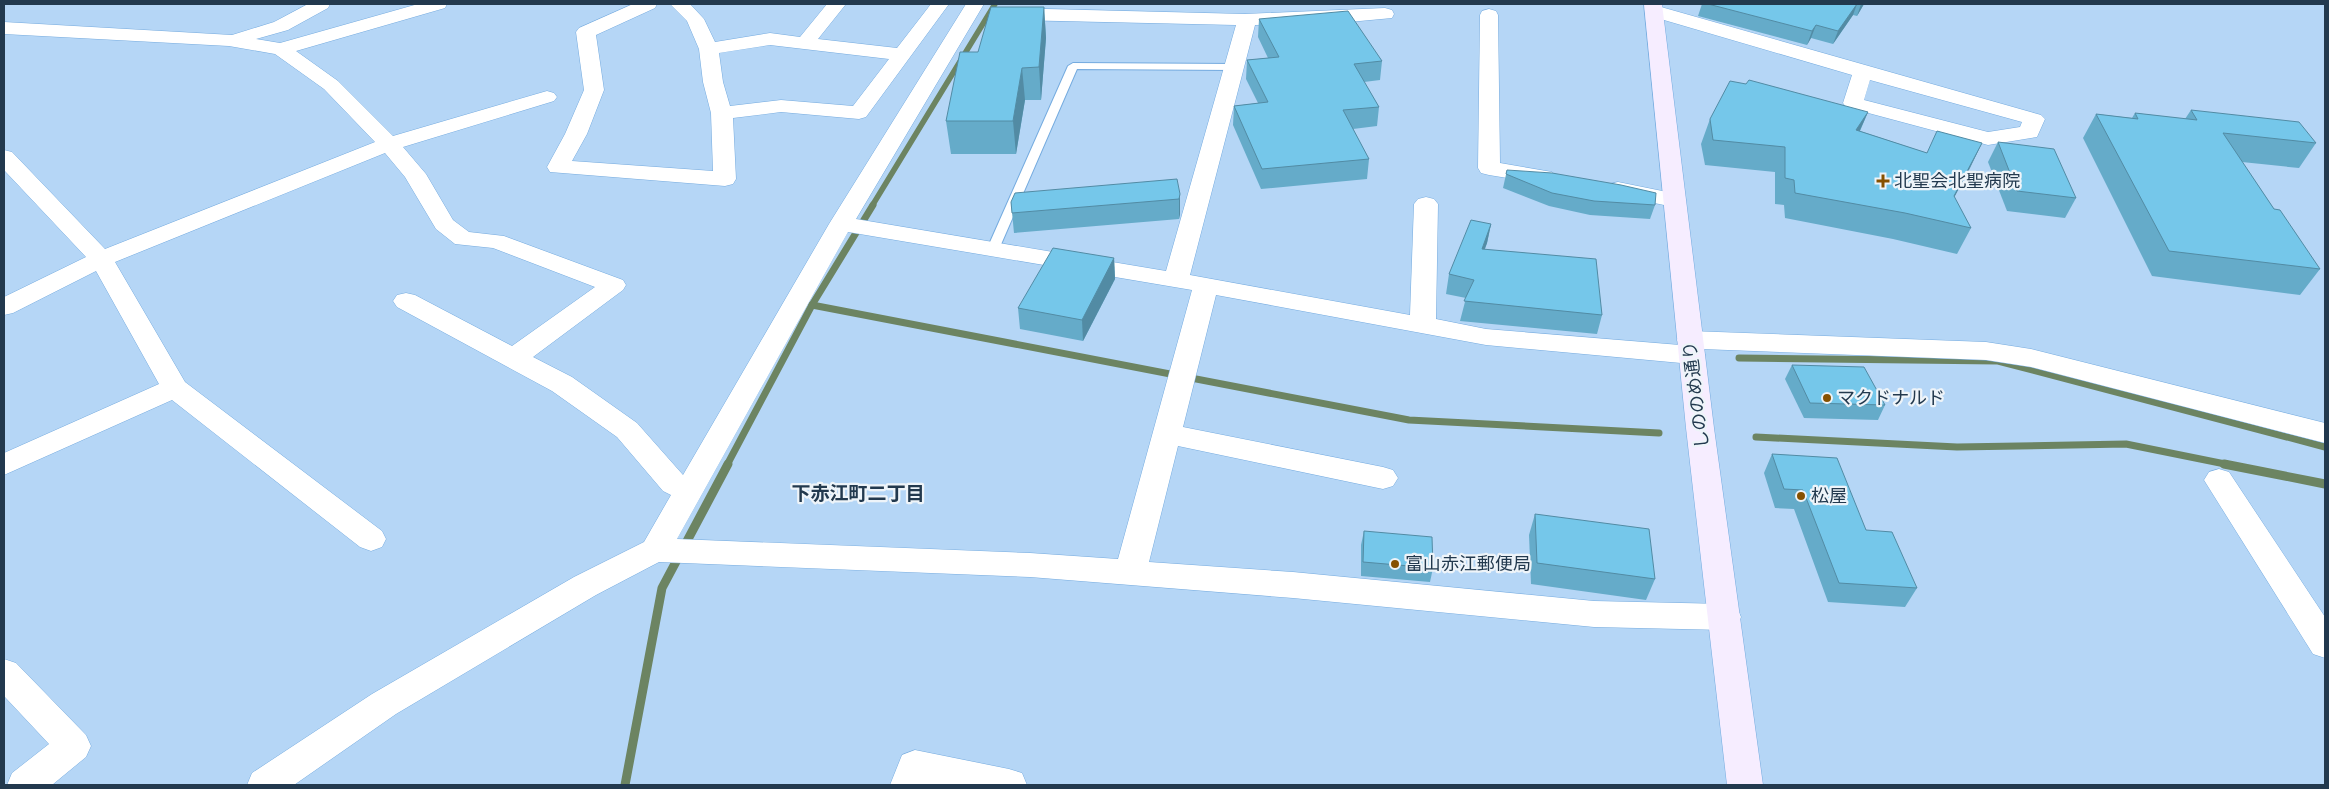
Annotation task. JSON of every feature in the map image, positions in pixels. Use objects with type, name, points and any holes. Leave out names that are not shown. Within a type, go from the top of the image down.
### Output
[{"type":"main road","name":"しののめ通り","points":[[1653,7],[1691,348],[1745,785]]},
{"type":"street","points":[[228,40],[281,26],[321,4]]},
{"type":"street","points":[[4,28],[228,40],[281,49],[438,4]]},
{"type":"street","points":[[648,4],[586,32],[594,90],[576,134],[558,167],[725,179],[722,113],[713,82],[709,49],[695,19],[679,4]]},
{"type":"street","points":[[805,43],[838,4]]},
{"type":"street","points":[[722,113],[781,106],[859,113],[940,4]]},
{"type":"street","points":[[674,551],[689,491],[853,226],[975,4]]},
{"type":"street","points":[[1011,14],[1129,10],[1247,20],[1329,19],[1383,7]]},
{"type":"street","points":[[1653,7],[1864,72],[2034,119],[2029,132],[1988,139],[1853,102],[1864,72]]},
{"type":"street","points":[[1489,15],[1489,168],[1564,180]]},
{"type":"street","points":[[1176,280],[1247,20]]},
{"type":"street","points":[[709,49],[770,39],[902,55]]},
{"type":"street","points":[[281,49],[331,85],[389,144],[415,174],[444,224],[463,239],[496,241],[614,285],[513,359]]},
{"type":"street","points":[[4,306],[101,259],[389,144],[547,97]]},
{"type":"street","points":[[4,157],[101,259],[175,388],[371,539]]},
{"type":"street","points":[[1602,186],[1674,200]]},
{"type":"street","points":[[1423,325],[1426,204]]},
{"type":"street","points":[[853,226],[1206,285],[1486,337],[1691,348],[1986,351],[2031,358],[2325,433]]},
{"type":"street","points":[[1130,574],[1206,285]]},
{"type":"street","points":[[406,301],[562,384],[627,430],[673,483],[689,491]]},
{"type":"street","points":[[4,465],[175,388]]},
{"type":"street","points":[[1168,434],[1382,478]]},
{"type":"street","points":[[2219,480],[2325,644]]},
{"type":"street","points":[[265,785],[384,704],[585,586],[674,551],[1030,565],[1293,585],[1594,614],[1725,617]]},
{"type":"street","points":[[4,673],[73,746],[25,785]]},
{"type":"street","points":[[908,785],[915,766],[1009,785]]},
{"type":"lane","points":[[993,250],[1073,66],[1234,67]]},
{"type":"building","points":[[1708,4],[1857,4],[1838,31],[1816,25],[1812,31]]},
{"type":"building","points":[[991,7],[1044,7],[1039,67],[1022,68],[1013,121],[946,121],[960,52],[978,52]]},
{"type":"building","points":[[1348,11],[1382,61],[1354,64],[1379,107],[1343,110],[1369,159],[1262,169],[1234,106],[1268,102],[1247,60],[1279,57],[1259,19]]},
{"type":"building","points":[[1749,80],[1868,112],[1856,130],[1927,153],[1937,131],[1982,143],[1954,196],[1971,228],[1905,213],[1795,193],[1794,180],[1785,178],[1785,147],[1713,140],[1710,119],[1730,81],[1746,84]]},
{"type":"building","points":[[2191,110],[2299,122],[2316,143],[2223,133],[2274,209],[2280,210],[2320,269],[2169,251],[2096,114],[2138,119],[2135,113],[2197,120]]},
{"type":"building","points":[[1998,142],[2054,149],[2076,198],[2017,191]]},
{"type":"building","points":[[1507,170],[1552,173],[1656,193],[1655,205],[1594,201],[1552,193],[1506,174]]},
{"type":"building","points":[[1177,179],[1179,199],[1012,213],[1011,202],[1015,193]]},
{"type":"building","points":[[1471,220],[1491,224],[1482,249],[1596,259],[1602,315],[1464,301],[1474,280],[1449,274]]},
{"type":"building","points":[[1053,248],[1114,258],[1082,320],[1018,308]]},
{"type":"building","points":[[1792,365],[1864,367],[1885,405],[1810,403]]},
{"type":"building","points":[[1772,454],[1837,458],[1866,530],[1892,532],[1917,588],[1839,583],[1803,490],[1784,489]]},
{"type":"building","points":[[1535,514],[1649,529],[1655,579],[1537,563]]},
{"type":"building","points":[[1364,531],[1432,537],[1433,568],[1363,562]]},
{"type":"waterway","points":[[872,206],[995,4]]},
{"type":"waterway","points":[[812,305],[873,205]]},
{"type":"waterway","points":[[727,465],[812,305]]},
{"type":"waterway","points":[[812,305],[1409,420],[1659,433]]},
{"type":"waterway","points":[[1739,358],[1998,361],[2325,447]]},
{"type":"waterway","points":[[1756,437],[1957,447],[2126,444],[2230,465]]},
{"type":"waterway","points":[[625,785],[662,588],[728,464]]},
{"type":"waterway","points":[[2224,464],[2325,484]]},
{"type":"place","name":"北聖会北聖病院","points":[[1883,181]]},
{"type":"place","name":"マクドナルド","points":[[1827,398]]},
{"type":"place","name":"松屋","points":[[1801,496]]},
{"type":"place","name":"富山赤江郵便局","points":[[1395,564]]},
{"type":"district","name":"下赤江町二丁目","points":[[858,493]]}]
